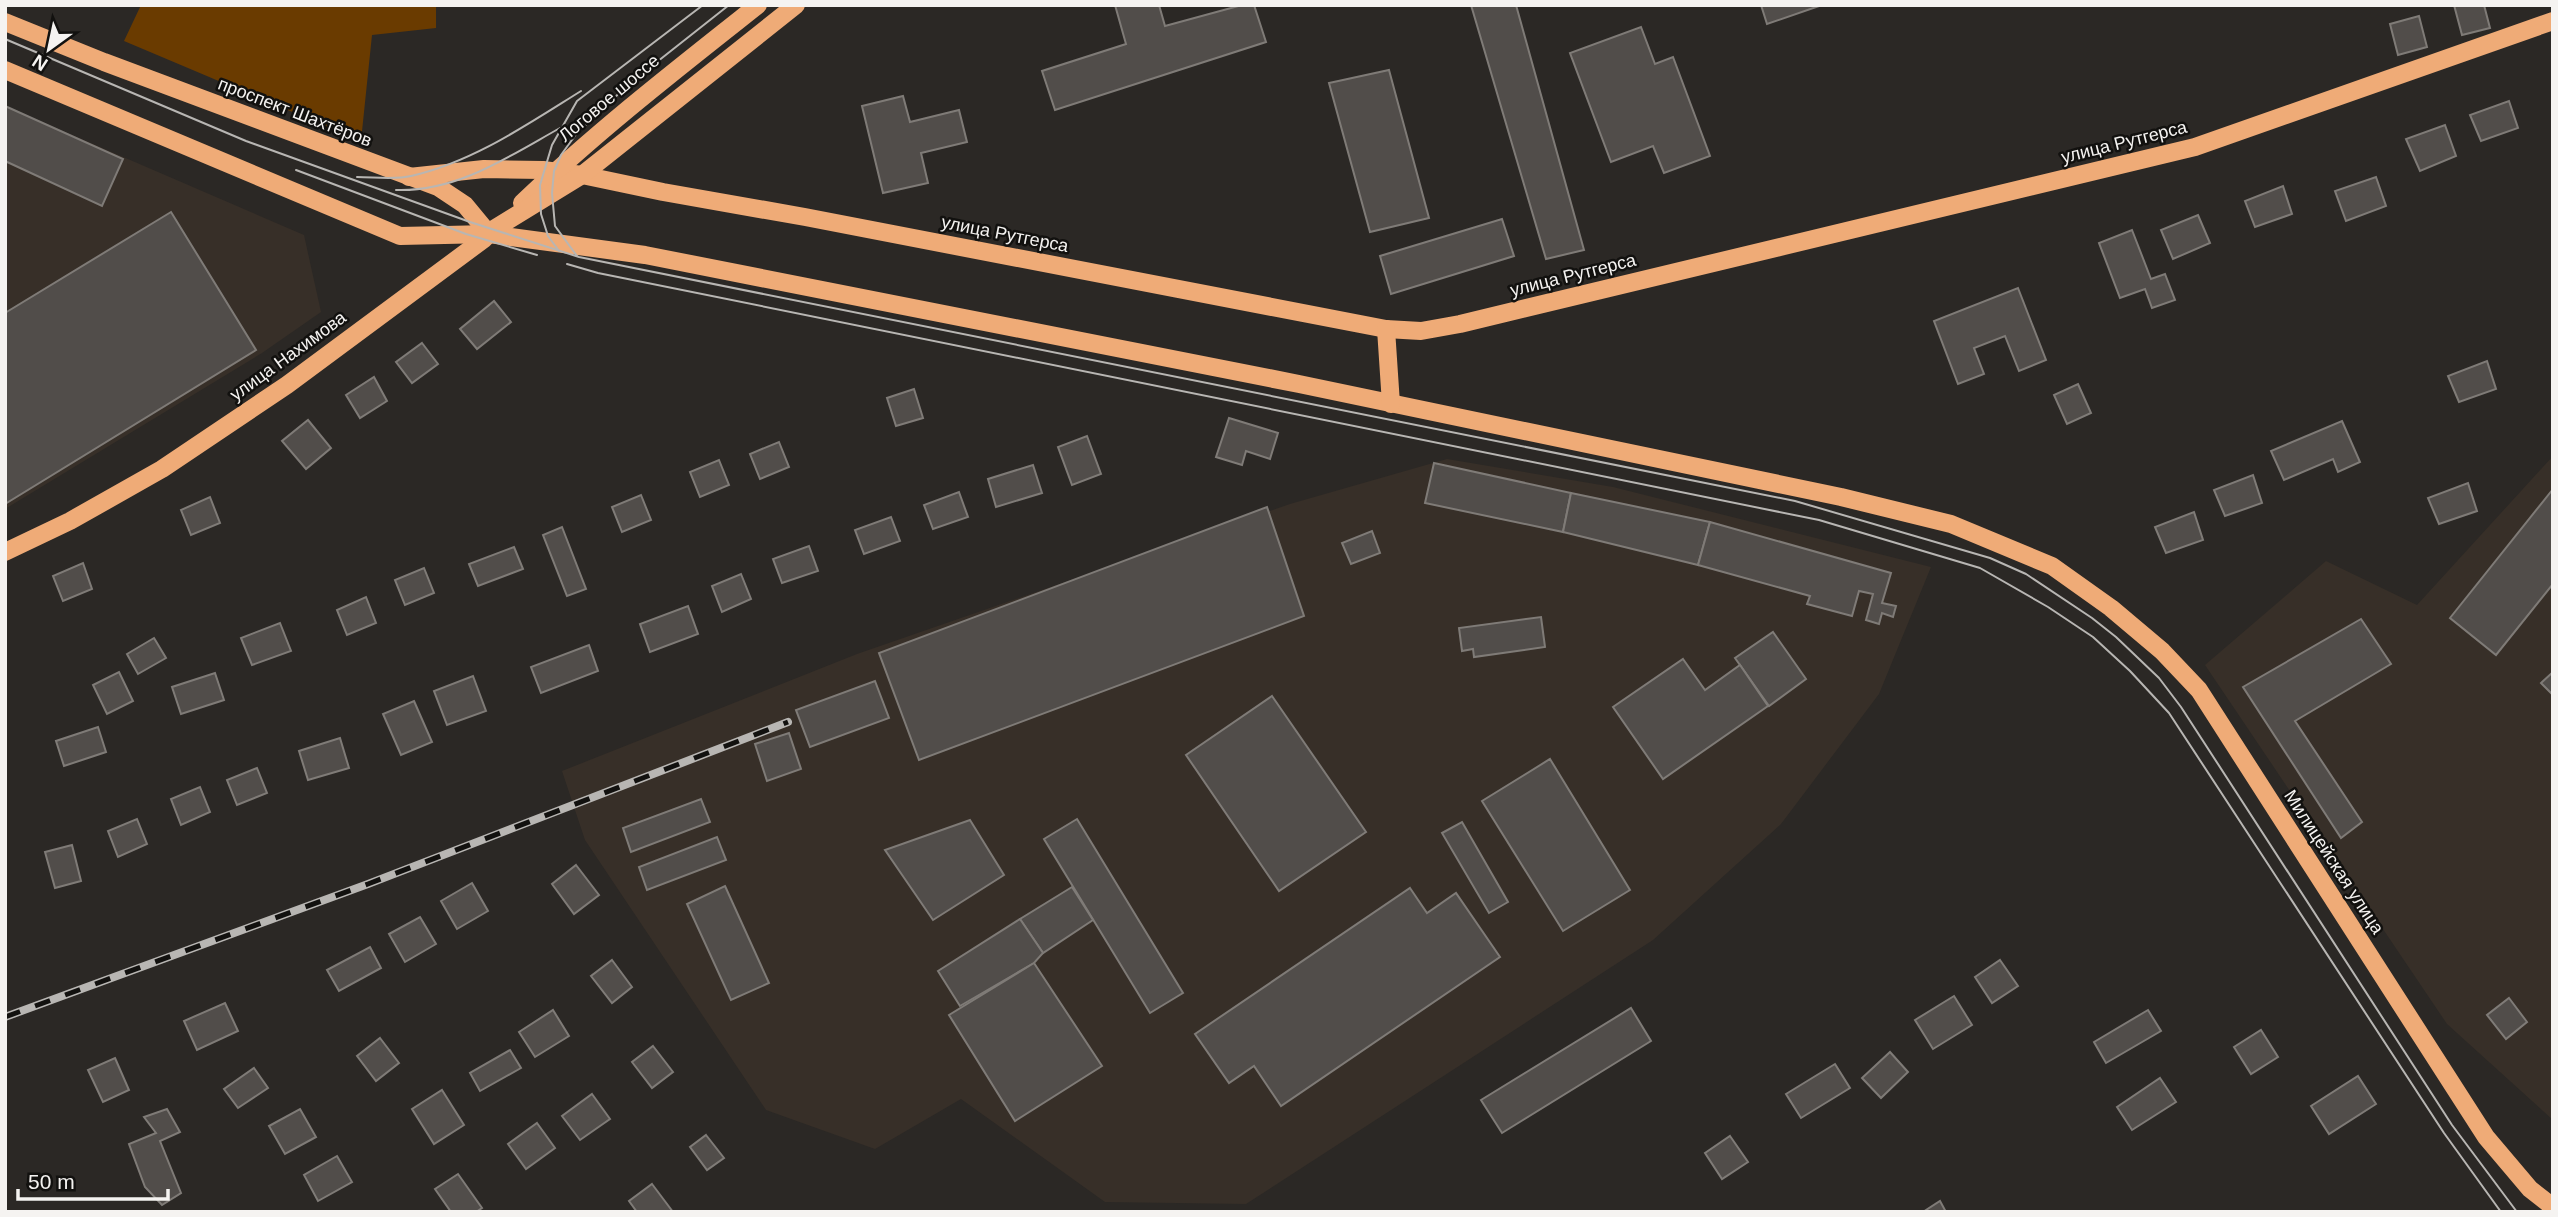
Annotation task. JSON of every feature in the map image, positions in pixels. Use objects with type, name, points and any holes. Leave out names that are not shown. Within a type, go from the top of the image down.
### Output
[{"type":"main road","name":"Логовое шоссе","points":[[491,232],[554,171],[641,97],[758,5]]},
{"type":"main road","points":[[582,174],[796,5]]},
{"type":"main road","name":"улица Рутгерса","points":[[582,174],[663,192],[1386,328],[1421,331],[1460,324],[2195,147],[2553,21]]},
{"type":"main road","name":"проспект Шахтёров","points":[[5,22],[409,177],[484,169],[582,174]]},
{"type":"main road","points":[[5,70],[400,236],[474,236],[491,232],[645,255],[1391,404],[1386,328]]},
{"type":"main road","name":"улица Нахимова","points":[[5,552],[70,521],[162,469],[287,385],[491,232],[582,174]]},
{"type":"main road","points":[[409,177],[438,187],[465,205],[491,232]]},
{"type":"main road","name":"Милицейская улица","points":[[1391,404],[1841,497],[1951,524],[2052,566],[2162,651],[2199,690],[2486,1136],[2530,1189],[2553,1207]]},
{"type":"shaded area","points":[[141,5],[436,5],[436,28],[372,35],[361,141],[124,41]]},
{"type":"shaded area","points":[[5,106],[304,235],[321,312],[262,353],[5,509]]},
{"type":"shaded area","points":[[2553,456],[2553,1120],[2447,1024],[2205,665],[2326,561],[2417,605]]},
{"type":"shaded area","points":[[1447,459],[1613,487],[1931,567],[1879,694],[1781,824],[1653,940],[1246,1204],[1105,1202],[961,1099],[875,1149],[766,1110],[585,840],[562,771],[857,654],[1290,504]]},
{"type":"building","points":[[1115,5],[1159,5],[1165,26],[1242,5],[1254,5],[1266,42],[1055,110],[1042,71],[1126,44]]},
{"type":"building","points":[[1471,5],[1516,5],[1584,250],[1546,259]]},
{"type":"building","points":[[1761,5],[1822,5],[1767,24]]},
{"type":"building","points":[[2454,5],[2484,5],[2490,28],[2462,35]]},
{"type":"building","points":[[2419,16],[2427,47],[2398,55],[2390,24]]},
{"type":"building","points":[[1641,27],[1655,64],[1673,57],[1710,156],[1664,173],[1653,146],[1611,162],[1570,53]]},
{"type":"building","points":[[1389,70],[1429,218],[1370,232],[1329,83]]},
{"type":"building","points":[[903,96],[910,122],[959,110],[967,142],[921,153],[928,183],[883,193],[862,106]]},
{"type":"building","points":[[2509,101],[2518,128],[2481,141],[2470,115]]},
{"type":"building","points":[[5,106],[123,159],[102,206],[5,161]]},
{"type":"building","points":[[2445,125],[2456,156],[2420,171],[2406,139]]},
{"type":"building","points":[[2376,177],[2386,206],[2346,221],[2335,191]]},
{"type":"building","points":[[2283,186],[2292,214],[2255,227],[2245,201]]},
{"type":"building","points":[[171,212],[256,350],[5,504],[5,313]]},
{"type":"building","points":[[2198,215],[2210,243],[2173,259],[2161,230]]},
{"type":"building","points":[[1502,219],[1514,256],[1391,294],[1380,256]]},
{"type":"building","points":[[2132,230],[2151,279],[2165,274],[2175,300],[2152,308],[2145,289],[2120,298],[2099,243]]},
{"type":"building","points":[[2018,288],[2046,360],[2019,371],[2005,336],[1974,348],[1984,374],[1958,384],[1934,321]]},
{"type":"building","points":[[494,301],[511,322],[477,349],[460,329]]},
{"type":"building","points":[[422,343],[438,364],[412,383],[396,362]]},
{"type":"building","points":[[2487,361],[2496,389],[2459,402],[2448,376]]},
{"type":"building","points":[[374,377],[387,401],[360,418],[346,395]]},
{"type":"building","points":[[2078,384],[2091,413],[2067,424],[2054,395]]},
{"type":"building","points":[[914,389],[923,418],[896,426],[887,398]]},
{"type":"building","points":[[1229,418],[1278,433],[1270,459],[1246,451],[1242,465],[1216,457]]},
{"type":"building","points":[[308,420],[331,448],[306,469],[282,441]]},
{"type":"building","points":[[2342,421],[2360,462],[2338,472],[2333,459],[2284,480],[2271,451]]},
{"type":"building","points":[[1087,436],[1101,474],[1072,485],[1058,447]]},
{"type":"building","points":[[779,442],[789,467],[760,479],[750,454]]},
{"type":"building","points":[[719,460],[729,485],[700,497],[690,472]]},
{"type":"building","points":[[1434,463],[1571,493],[1563,532],[1425,503]]},
{"type":"building","points":[[1033,465],[1042,493],[996,507],[988,479]]},
{"type":"building","points":[[2253,475],[2262,503],[2225,516],[2214,490]]},
{"type":"building","points":[[2468,483],[2477,511],[2439,524],[2428,498]]},
{"type":"building","points":[[2553,489],[2553,584],[2496,655],[2450,618]]},
{"type":"building","points":[[959,492],[968,517],[933,529],[924,505]]},
{"type":"building","points":[[1571,493],[1710,522],[1698,565],[1563,532]]},
{"type":"building","points":[[641,495],[651,520],[622,532],[612,507]]},
{"type":"building","points":[[210,497],[220,523],[191,535],[181,510]]},
{"type":"building","points":[[1267,507],[1304,616],[919,760],[879,653]]},
{"type":"building","points":[[2194,512],[2203,540],[2166,553],[2155,527]]},
{"type":"building","points":[[891,517],[900,541],[864,554],[855,530]]},
{"type":"building","points":[[1710,522],[1891,573],[1882,603],[1896,606],[1893,617],[1882,613],[1879,624],[1866,620],[1873,594],[1859,591],[1852,616],[1807,604],[1810,596],[1698,565]]},
{"type":"building","points":[[562,527],[586,589],[567,596],[543,535]]},
{"type":"building","points":[[1372,531],[1380,553],[1351,564],[1342,543]]},
{"type":"building","points":[[809,546],[818,571],[782,583],[773,559]]},
{"type":"building","points":[[514,547],[523,569],[478,586],[469,564]]},
{"type":"building","points":[[83,563],[92,589],[63,601],[53,576]]},
{"type":"building","points":[[424,568],[434,593],[405,605],[395,580]]},
{"type":"building","points":[[741,574],[751,599],[722,612],[712,586]]},
{"type":"building","points":[[366,597],[376,623],[347,635],[337,610]]},
{"type":"building","points":[[688,606],[698,634],[650,652],[640,624]]},
{"type":"building","points":[[1541,617],[1545,647],[1474,657],[1473,649],[1462,651],[1459,628]]},
{"type":"building","points":[[2361,619],[2391,664],[2295,721],[2362,822],[2341,838],[2243,687]]},
{"type":"building","points":[[280,623],[291,651],[252,665],[241,638]]},
{"type":"building","points":[[1773,632],[1806,679],[1769,706],[1735,658]]},
{"type":"building","points":[[154,638],[166,658],[138,674],[127,654]]},
{"type":"building","points":[[589,645],[598,671],[541,693],[531,667]]},
{"type":"building","points":[[1683,659],[1705,690],[1740,665],[1768,706],[1663,779],[1613,707]]},
{"type":"building","points":[[119,672],[133,701],[107,714],[93,685]]},
{"type":"building","points":[[2553,672],[2553,695],[2541,683]]},
{"type":"building","points":[[215,673],[224,700],[181,714],[172,687]]},
{"type":"building","points":[[473,676],[486,711],[447,725],[434,691]]},
{"type":"building","points":[[875,681],[889,718],[810,747],[796,710]]},
{"type":"building","points":[[1272,696],[1366,832],[1279,891],[1186,755]]},
{"type":"building","points":[[414,701],[432,742],[401,755],[383,714]]},
{"type":"building","points":[[98,727],[106,752],[64,766],[56,741]]},
{"type":"building","points":[[789,733],[801,769],[767,781],[755,744]]},
{"type":"building","points":[[340,738],[349,768],[308,780],[299,751]]},
{"type":"building","points":[[1550,759],[1630,890],[1563,931],[1482,801]]},
{"type":"building","points":[[257,768],[267,793],[237,805],[227,780]]},
{"type":"building","points":[[200,787],[210,812],[181,825],[171,799]]},
{"type":"building","points":[[701,799],[710,822],[631,852],[623,828]]},
{"type":"building","points":[[137,819],[147,844],[118,857],[108,831]]},
{"type":"building","points":[[1077,819],[1183,993],[1150,1013],[1044,839]]},
{"type":"building","points":[[970,820],[1004,875],[933,920],[885,850]]},
{"type":"building","points":[[1462,822],[1508,902],[1489,913],[1442,833]]},
{"type":"building","points":[[717,837],[726,860],[647,890],[639,867]]},
{"type":"building","points":[[72,845],[81,881],[55,888],[45,852]]},
{"type":"building","points":[[576,865],[599,895],[574,914],[552,884]]},
{"type":"building","points":[[472,883],[488,911],[457,929],[441,901]]},
{"type":"building","points":[[725,886],[769,983],[731,1000],[687,904]]},
{"type":"building","points":[[1072,887],[1093,920],[1043,953],[1020,919]]},
{"type":"building","points":[[1410,888],[1427,913],[1456,893],[1500,957],[1281,1106],[1254,1066],[1229,1083],[1195,1034]]},
{"type":"building","points":[[420,917],[436,944],[405,962],[389,934]]},
{"type":"building","points":[[1020,919],[1043,953],[1034,963],[960,1006],[938,971]]},
{"type":"building","points":[[370,947],[381,968],[339,991],[327,970]]},
{"type":"building","points":[[612,960],[632,987],[612,1003],[591,976]]},
{"type":"building","points":[[2000,960],[2018,986],[1992,1003],[1975,977]]},
{"type":"building","points":[[1034,963],[1102,1066],[1015,1121],[949,1015]]},
{"type":"building","points":[[1954,996],[1972,1025],[1933,1049],[1915,1020]]},
{"type":"building","points":[[2509,998],[2527,1022],[2506,1039],[2487,1015]]},
{"type":"building","points":[[225,1003],[238,1031],[197,1050],[184,1021]]},
{"type":"building","points":[[1631,1008],[1651,1041],[1502,1133],[1481,1100]]},
{"type":"building","points":[[553,1010],[569,1036],[535,1057],[519,1032]]},
{"type":"building","points":[[2148,1010],[2161,1031],[2106,1063],[2094,1042]]},
{"type":"building","points":[[2261,1030],[2278,1057],[2251,1074],[2234,1047]]},
{"type":"building","points":[[380,1038],[399,1063],[376,1081],[357,1056]]},
{"type":"building","points":[[653,1046],[673,1072],[652,1088],[632,1062]]},
{"type":"building","points":[[510,1050],[521,1068],[480,1091],[470,1073]]},
{"type":"building","points":[[1890,1052],[1908,1072],[1881,1098],[1862,1078]]},
{"type":"building","points":[[115,1058],[129,1090],[103,1102],[88,1070]]},
{"type":"building","points":[[1835,1064],[1850,1088],[1801,1118],[1786,1094]]},
{"type":"building","points":[[254,1068],[268,1088],[238,1108],[224,1089]]},
{"type":"building","points":[[2358,1076],[2376,1104],[2329,1134],[2311,1106]]},
{"type":"building","points":[[2160,1078],[2176,1102],[2132,1130],[2117,1107]]},
{"type":"building","points":[[442,1090],[464,1125],[434,1144],[412,1109]]},
{"type":"building","points":[[592,1094],[610,1119],[580,1140],[562,1116]]},
{"type":"building","points":[[167,1109],[180,1132],[160,1141],[181,1193],[162,1205],[145,1187],[129,1144],[156,1133],[144,1117]]},
{"type":"building","points":[[300,1109],[316,1137],[285,1154],[269,1126]]},
{"type":"building","points":[[537,1123],[555,1148],[526,1169],[508,1144]]},
{"type":"building","points":[[706,1135],[724,1158],[707,1170],[690,1147]]},
{"type":"building","points":[[1730,1136],[1748,1162],[1722,1179],[1705,1153]]},
{"type":"building","points":[[337,1156],[352,1182],[318,1201],[304,1175]]},
{"type":"building","points":[[458,1174],[482,1208],[476,1212],[451,1212],[435,1189]]},
{"type":"building","points":[[652,1184],[673,1212],[637,1212],[629,1201]]},
{"type":"building","points":[[1940,1201],[1946,1212],[1923,1212]]},
{"type":"tram line","points":[[559,251],[548,236],[541,214],[540,185],[552,145],[577,101],[703,5]]},
{"type":"tram line","points":[[577,256],[555,226],[552,193],[554,171],[561,155],[577,133],[629,84],[729,5]]},
{"type":"tram line","points":[[5,39],[246,141],[470,222],[579,257],[1795,501],[1990,558],[2026,574],[2092,618],[2159,678],[2181,707],[2452,1125],[2517,1212]]},
{"type":"tram line","points":[[357,177],[405,177],[434,170],[499,141],[581,91]]},
{"type":"tram line","points":[[396,190],[418,189],[461,179],[501,161],[560,128]]},
{"type":"tram line","points":[[296,170],[466,234],[537,255]]},
{"type":"tram line","points":[[567,264],[598,273],[1819,520],[1980,568],[2048,607],[2093,637],[2130,671],[2169,713],[2444,1133],[2501,1212]]},
{"type":"railway","points":[[5,1017],[368,884],[788,722]]}]
